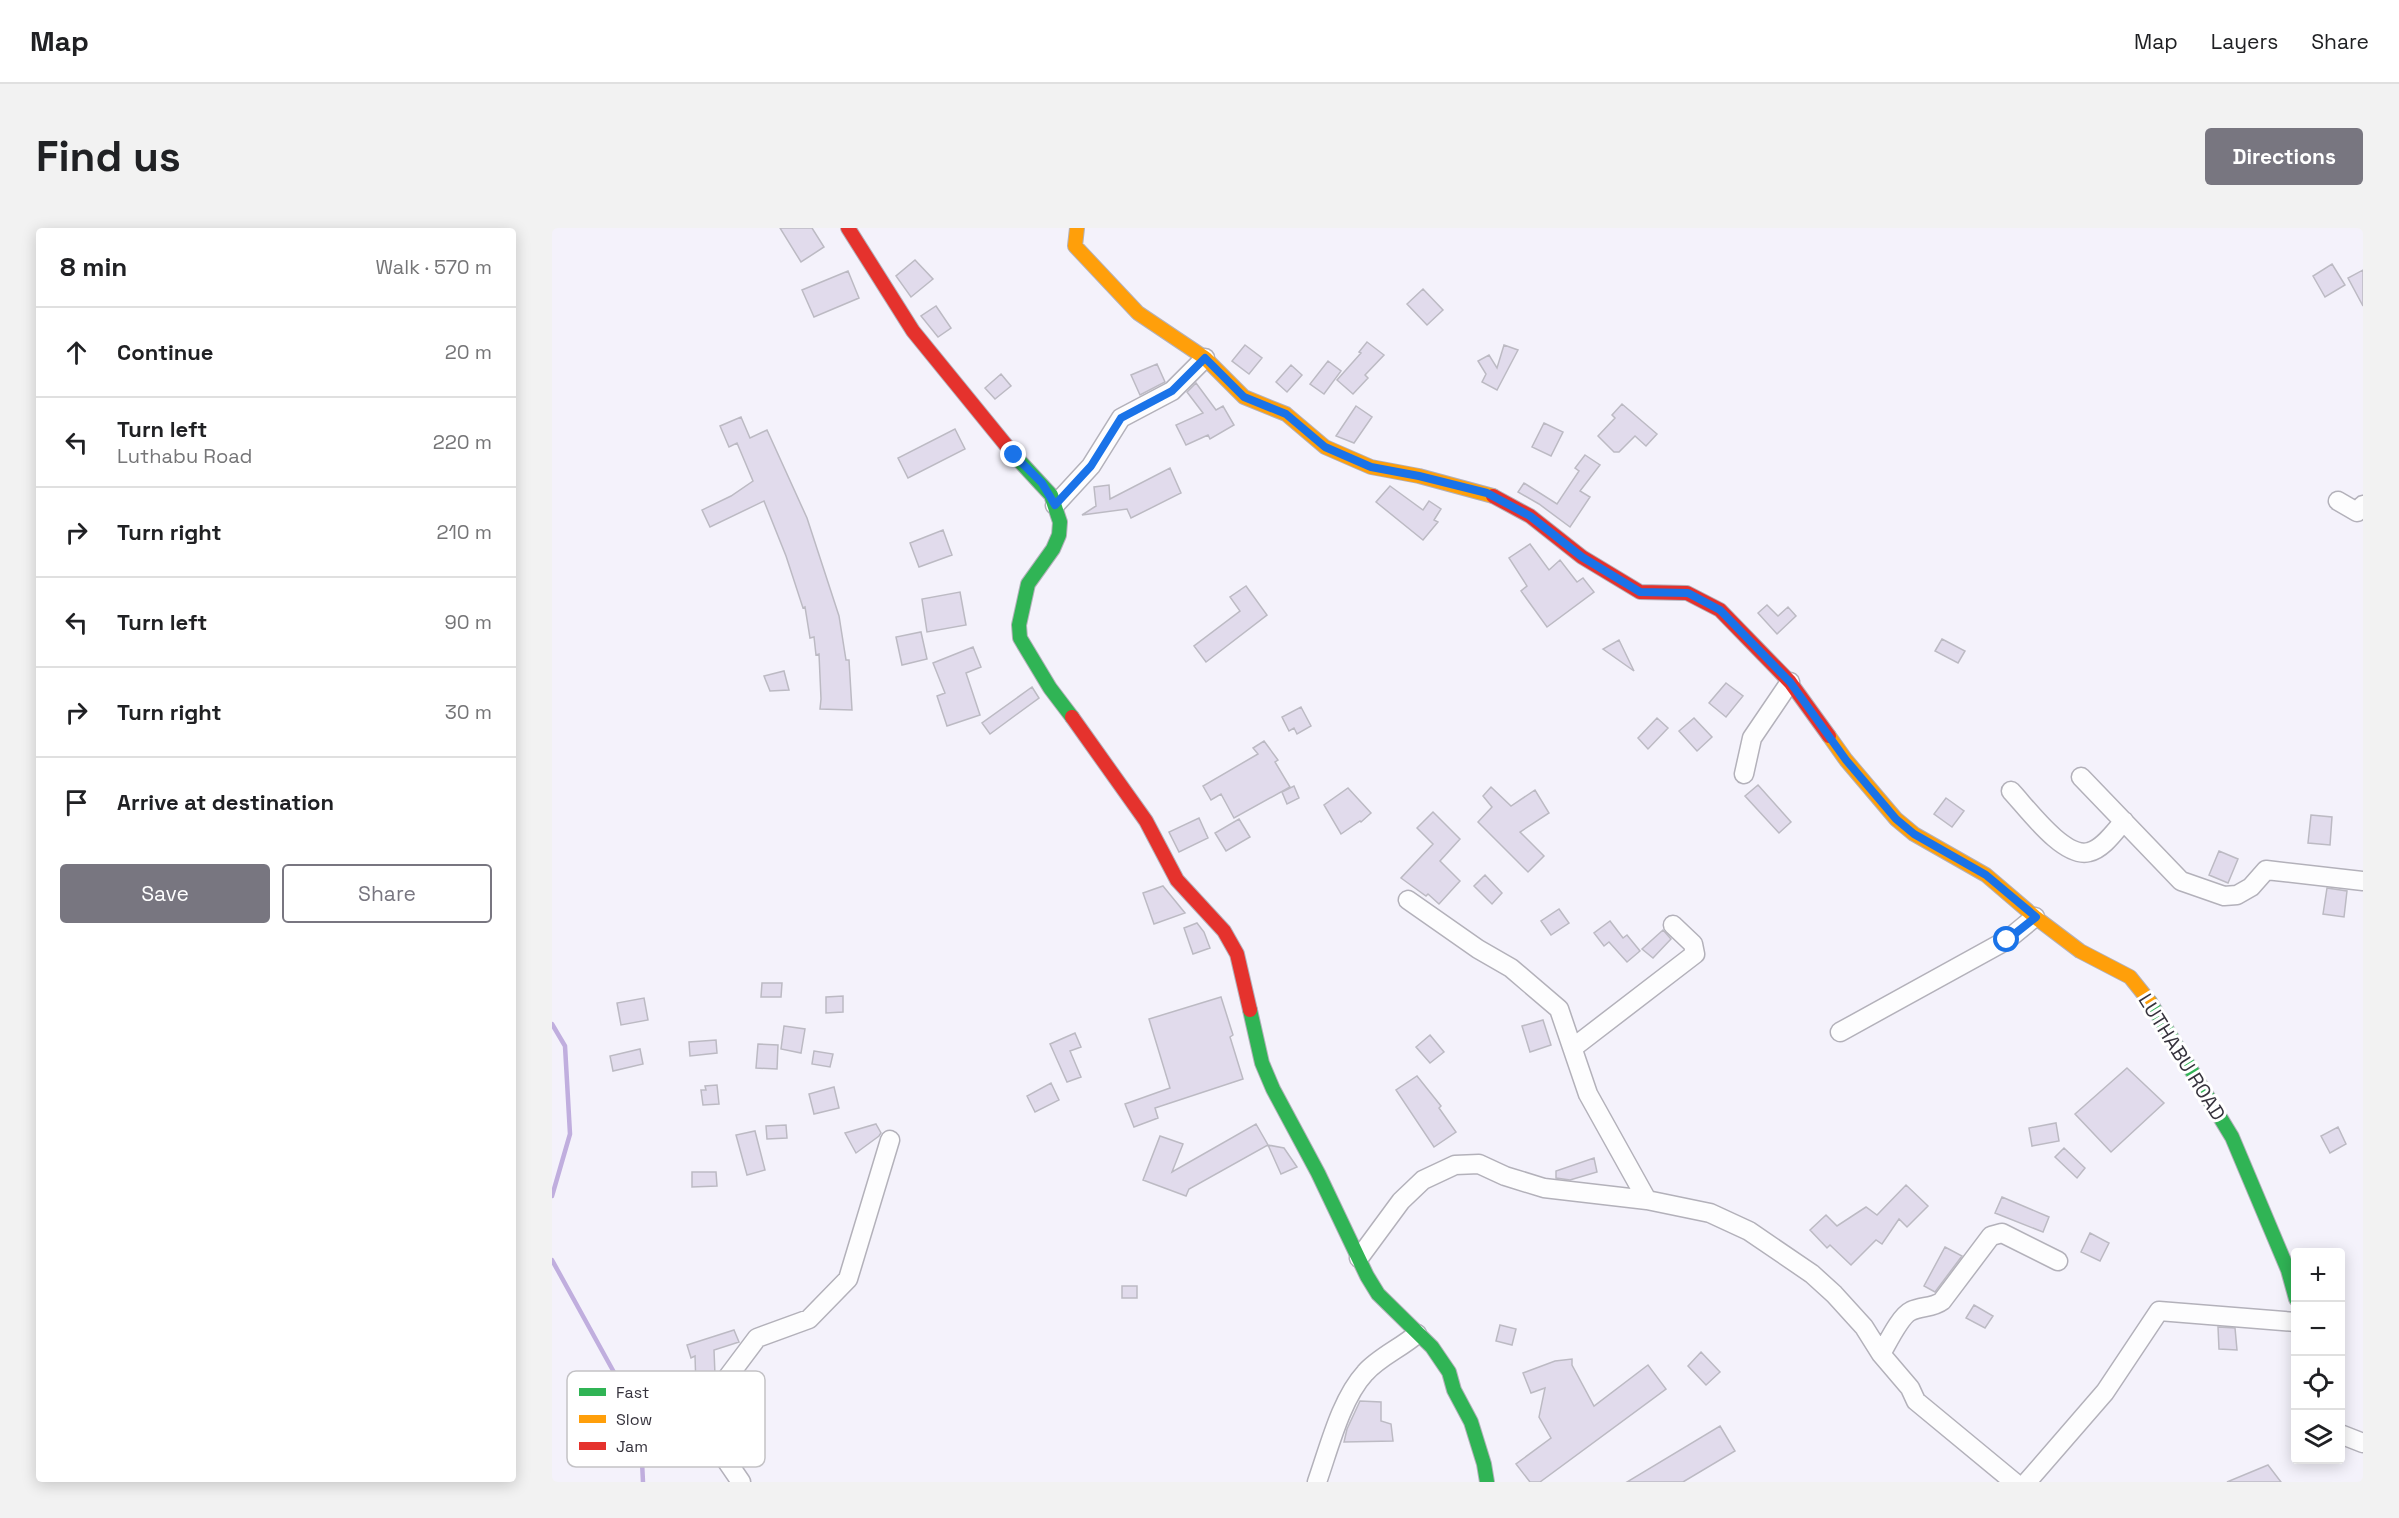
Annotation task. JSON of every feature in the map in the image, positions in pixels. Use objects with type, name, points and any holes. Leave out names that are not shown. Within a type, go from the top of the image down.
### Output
[{"type":"street","points":[[848,228],[913,331],[1014,455],[1042,483],[1055,505],[1060,522],[1059,535],[1053,549],[1028,584],[1019,625],[1020,638],[1050,688],[1105,761],[1146,821],[1177,880],[1224,931],[1237,954],[1262,1064],[1378,1294],[1432,1347],[1449,1372],[1454,1390],[1471,1422],[1487,1482]]},
{"type":"street","points":[[1055,505],[1091,466],[1121,418],[1172,391],[1205,358],[1138,313],[1075,246],[1077,228]]},
{"type":"street","name":"LUTHABU ROAD","points":[[1205,358],[1244,397],[1286,414],[1325,447],[1371,467],[1487,493],[1530,516],[1582,557],[1640,592],[1688,593],[1720,610],[1790,682],[1846,760],[1896,819],[1914,834],[1986,875],[2080,951],[2130,977],[2157,1010],[2232,1137],[2279,1249],[2291,1286]]},
{"type":"street","points":[[2338,501],[2357,512],[2363,505]]},
{"type":"street","points":[[1744,774],[1752,738],[1790,682]]},
{"type":"street","points":[[2081,777],[2181,881],[2224,896],[2237,895],[2251,887],[2266,870],[2363,881]]},
{"type":"street","points":[[2011,791],[2060,843],[2075,852],[2090,852],[2102,845],[2124,821]]},
{"type":"street","points":[[1408,900],[1478,949],[1511,968],[1559,1009],[1574,1047],[1588,1094],[1647,1200]]},
{"type":"street","points":[[1840,1032],[2007,940],[2036,917]]},
{"type":"street","points":[[1574,1047],[1695,954],[1693,944],[1673,925]]},
{"type":"street","points":[[732,1371],[757,1338],[809,1319],[848,1280],[890,1140]]},
{"type":"street","points":[[1359,1258],[1401,1201],[1423,1179],[1455,1165],[1479,1164],[1505,1176],[1544,1188],[1647,1200],[1710,1213],[1749,1231],[1812,1274],[1864,1327],[1881,1354],[1910,1388],[1916,1401],[2014,1482]]},
{"type":"street","points":[[1881,1354],[1906,1314],[1923,1307],[1937,1305],[1942,1301],[1991,1236],[2002,1233],[2058,1261]]},
{"type":"street","points":[[2027,1482],[2105,1392],[2159,1311],[2291,1322]]},
{"type":"street","points":[[1317,1482],[1342,1412],[1354,1388],[1365,1372],[1417,1334]]},
{"type":"street","points":[[2345,1436],[2363,1443]]},
{"type":"street","points":[[731,1467],[741,1482]]},
{"type":"building","points":[[780,228],[812,228],[824,247],[801,262]]},
{"type":"building","points":[[915,260],[933,279],[911,297],[896,276]]},
{"type":"building","points":[[2332,264],[2345,285],[2325,297],[2313,276]]},
{"type":"building","points":[[2363,270],[2363,306],[2348,278]]},
{"type":"building","points":[[848,271],[859,298],[814,317],[802,290]]},
{"type":"building","points":[[1423,289],[1443,310],[1427,325],[1407,304]]},
{"type":"building","points":[[936,306],[951,328],[938,337],[921,316]]},
{"type":"building","points":[[1367,342],[1384,355],[1365,375],[1368,378],[1353,394],[1337,380],[1361,353],[1359,352]]},
{"type":"building","points":[[1245,345],[1262,358],[1249,374],[1232,361]]},
{"type":"building","points":[[1504,345],[1518,350],[1497,390],[1482,382],[1486,374],[1478,361],[1489,355],[1497,368]]},
{"type":"building","points":[[1328,361],[1341,371],[1324,394],[1310,384]]},
{"type":"building","points":[[1157,364],[1165,382],[1140,395],[1131,375]]},
{"type":"building","points":[[1291,365],[1302,375],[1287,392],[1276,382]]},
{"type":"building","points":[[1001,374],[1011,386],[995,399],[985,388]]},
{"type":"building","points":[[1196,383],[1216,410],[1223,406],[1234,425],[1210,439],[1208,435],[1186,445],[1176,425],[1203,413],[1187,392]]},
{"type":"building","points":[[1622,404],[1657,434],[1646,446],[1635,436],[1619,452],[1614,452],[1598,436],[1615,418],[1612,415]]},
{"type":"building","points":[[1356,406],[1372,417],[1354,443],[1336,436]]},
{"type":"building","points":[[741,417],[750,438],[767,430],[807,518],[839,616],[846,660],[849,660],[852,710],[820,709],[819,654],[816,655],[814,637],[810,638],[805,607],[803,608],[786,556],[764,501],[710,527],[702,510],[731,496],[753,481],[737,443],[729,447],[720,426]]},
{"type":"building","points":[[1544,423],[1563,432],[1551,456],[1532,447]]},
{"type":"building","points":[[955,429],[965,449],[908,478],[898,458]]},
{"type":"building","points":[[1585,455],[1600,465],[1580,491],[1590,497],[1570,527],[1518,492],[1524,483],[1557,504],[1579,471],[1575,468]]},
{"type":"building","points":[[1170,468],[1181,493],[1131,518],[1127,509],[1082,515],[1096,506],[1094,487],[1109,485],[1110,499]]},
{"type":"building","points":[[1390,486],[1423,510],[1429,501],[1441,509],[1434,520],[1438,522],[1423,540],[1376,502]]},
{"type":"building","points":[[943,530],[952,555],[919,567],[910,543]]},
{"type":"building","points":[[1530,544],[1549,570],[1560,560],[1577,582],[1583,578],[1594,592],[1547,627],[1521,591],[1527,586],[1509,558]]},
{"type":"building","points":[[1246,586],[1267,615],[1206,662],[1194,646],[1240,611],[1230,597]]},
{"type":"building","points":[[960,592],[966,625],[927,632],[922,599]]},
{"type":"building","points":[[1767,605],[1778,616],[1788,607],[1796,616],[1777,634],[1758,613]]},
{"type":"building","points":[[921,632],[927,659],[902,665],[896,637]]},
{"type":"building","points":[[1942,639],[1965,651],[1958,663],[1935,651]]},
{"type":"building","points":[[1619,640],[1634,671],[1603,649]]},
{"type":"building","points":[[973,647],[981,667],[966,673],[980,715],[947,726],[937,696],[945,693],[933,663]]},
{"type":"building","points":[[784,671],[789,690],[770,691],[764,676]]},
{"type":"building","points":[[1726,683],[1743,696],[1726,717],[1709,703]]},
{"type":"building","points":[[1032,687],[1039,698],[990,734],[982,723]]},
{"type":"building","points":[[1301,707],[1311,726],[1297,734],[1294,728],[1289,731],[1282,717]]},
{"type":"building","points":[[1657,718],[1668,728],[1648,749],[1638,738]]},
{"type":"building","points":[[1694,718],[1712,737],[1697,751],[1679,731]]},
{"type":"building","points":[[1264,741],[1278,760],[1275,762],[1290,787],[1234,818],[1221,794],[1211,800],[1203,786],[1258,754],[1253,748]]},
{"type":"building","points":[[1758,785],[1791,822],[1779,833],[1745,796]]},
{"type":"building","points":[[1294,786],[1299,798],[1287,804],[1282,792]]},
{"type":"building","points":[[1491,787],[1511,806],[1535,790],[1549,813],[1520,832],[1544,856],[1528,872],[1478,822],[1492,807],[1483,796]]},
{"type":"building","points":[[1348,788],[1371,813],[1341,834],[1324,805]]},
{"type":"building","points":[[1946,798],[1964,811],[1952,827],[1934,814]]},
{"type":"building","points":[[1433,812],[1460,839],[1440,861],[1460,881],[1439,904],[1428,894],[1426,896],[1401,878],[1433,844],[1417,828]]},
{"type":"building","points":[[2311,815],[2332,817],[2330,845],[2308,843]]},
{"type":"building","points":[[1199,818],[1208,838],[1179,852],[1169,832]]},
{"type":"building","points":[[1239,819],[1250,837],[1226,851],[1215,833]]},
{"type":"building","points":[[2219,851],[2238,859],[2228,883],[2209,875]]},
{"type":"building","points":[[1485,875],[1502,893],[1492,904],[1474,886]]},
{"type":"building","points":[[1163,886],[1185,913],[1154,924],[1143,893]]},
{"type":"building","points":[[2327,888],[2347,891],[2344,917],[2323,914]]},
{"type":"building","points":[[1559,909],[1569,923],[1551,935],[1541,921]]},
{"type":"building","points":[[1610,921],[1623,938],[1627,935],[1640,951],[1627,962],[1609,942],[1604,946],[1594,933]]},
{"type":"building","points":[[1197,923],[1204,932],[1210,948],[1193,954],[1184,928]]},
{"type":"building","points":[[1663,930],[1671,939],[1653,958],[1642,949]]},
{"type":"building","points":[[762,983],[782,983],[781,997],[761,997]]},
{"type":"building","points":[[843,996],[843,1012],[826,1013],[826,997]]},
{"type":"building","points":[[1221,997],[1243,1079],[1155,1108],[1158,1118],[1134,1127],[1125,1104],[1170,1088],[1149,1019]]},
{"type":"building","points":[[644,998],[648,1020],[621,1025],[617,1003]]},
{"type":"building","points":[[1543,1020],[1551,1045],[1530,1052],[1522,1026]]},
{"type":"building","points":[[784,1026],[805,1029],[801,1053],[781,1049]]},
{"type":"building","points":[[1075,1033],[1081,1047],[1070,1051],[1081,1077],[1067,1082],[1050,1044]]},
{"type":"building","points":[[1430,1035],[1444,1052],[1430,1063],[1416,1047]]},
{"type":"building","points":[[716,1040],[717,1053],[690,1056],[689,1042]]},
{"type":"building","points":[[758,1044],[778,1045],[777,1069],[756,1068]]},
{"type":"building","points":[[640,1049],[643,1064],[613,1071],[610,1056]]},
{"type":"building","points":[[814,1051],[833,1054],[830,1067],[812,1064]]},
{"type":"building","points":[[2127,1068],[2164,1103],[2111,1152],[2075,1114]]},
{"type":"building","points":[[1417,1076],[1441,1106],[1439,1108],[1456,1132],[1434,1147],[1396,1090]]},
{"type":"building","points":[[1051,1083],[1059,1100],[1035,1112],[1027,1096]]},
{"type":"building","points":[[717,1085],[719,1104],[703,1105],[701,1090],[706,1090],[705,1086]]},
{"type":"building","points":[[834,1087],[839,1108],[814,1114],[809,1094]]},
{"type":"building","points":[[2056,1123],[2059,1141],[2032,1146],[2029,1128]]},
{"type":"building","points":[[876,1124],[881,1133],[879,1136],[856,1153],[845,1133]]},
{"type":"building","points":[[1256,1124],[1268,1145],[1189,1189],[1186,1196],[1143,1180],[1160,1136],[1183,1144],[1172,1172]]},
{"type":"building","points":[[786,1125],[787,1138],[767,1139],[766,1126]]},
{"type":"building","points":[[2338,1127],[2346,1144],[2330,1153],[2321,1136]]},
{"type":"building","points":[[755,1131],[765,1170],[747,1175],[736,1135]]},
{"type":"building","points":[[1268,1145],[1284,1148],[1297,1167],[1281,1174]]},
{"type":"building","points":[[2064,1148],[2085,1168],[2077,1178],[2055,1157]]},
{"type":"building","points":[[1594,1158],[1597,1172],[1570,1180],[1556,1178],[1556,1171]]},
{"type":"building","points":[[692,1172],[716,1172],[717,1186],[692,1187]]},
{"type":"building","points":[[1906,1185],[1928,1206],[1907,1227],[1899,1219],[1882,1244],[1876,1240],[1851,1265],[1830,1245],[1827,1248],[1810,1230],[1826,1215],[1837,1226],[1866,1207],[1877,1215]]},
{"type":"building","points":[[2002,1197],[2049,1217],[2043,1232],[1995,1213]]},
{"type":"building","points":[[2090,1233],[2109,1243],[2100,1261],[2081,1252]]},
{"type":"building","points":[[1945,1247],[1962,1256],[1935,1292],[1924,1286]]},
{"type":"building","points":[[1122,1286],[1137,1286],[1137,1298],[1122,1298]]},
{"type":"building","points":[[1974,1305],[1993,1316],[1985,1328],[1966,1318]]},
{"type":"building","points":[[1500,1325],[1516,1329],[1512,1345],[1496,1341]]},
{"type":"building","points":[[2218,1327],[2235,1328],[2237,1350],[2219,1349]]},
{"type":"building","points":[[734,1330],[739,1342],[714,1350],[715,1371],[696,1371],[695,1356],[691,1358],[687,1345]]},
{"type":"building","points":[[1701,1352],[1720,1372],[1706,1385],[1688,1366]]},
{"type":"building","points":[[1572,1359],[1572,1365],[1594,1406],[1648,1365],[1666,1389],[1540,1482],[1530,1482],[1516,1464],[1551,1438],[1539,1417],[1545,1388],[1531,1393],[1523,1373],[1555,1361]]},
{"type":"building","points":[[1360,1401],[1381,1402],[1381,1421],[1391,1424],[1393,1441],[1344,1442],[1347,1429]]},
{"type":"building","points":[[1720,1426],[1735,1451],[1683,1482],[1627,1482]]},
{"type":"building","points":[[2268,1465],[2281,1482],[2227,1482]]},
{"type":"waterway","points":[[552,1024],[565,1046],[570,1134],[552,1196]]},
{"type":"waterway","points":[[552,1260],[613,1371]]},
{"type":"waterway","points":[[642,1467],[643,1482]]},
{"type":"traffic: fast","points":[[1014,455],[1051,495],[1060,522],[1059,535],[1053,549],[1028,584],[1019,625],[1020,638],[1050,688],[1072,717]]},
{"type":"traffic: fast","points":[[2150,1002],[2232,1137],[2291,1281]]},
{"type":"traffic: fast","points":[[1250,1010],[1262,1063],[1273,1089],[1318,1173],[1367,1276],[1378,1294],[1432,1347],[1449,1372],[1454,1390],[1471,1422],[1487,1482]]},
{"type":"traffic: slow","points":[[1077,228],[1075,246],[1138,313],[1205,358],[1244,397],[1286,414],[1325,447],[1371,467],[1419,476],[1493,496]]},
{"type":"traffic: slow","points":[[1829,736],[1846,760],[1896,819],[1914,834],[1986,875],[2035,917],[2080,951],[2130,977],[2150,1002]]},
{"type":"traffic: jam","points":[[848,228],[913,331],[1014,455]]},
{"type":"traffic: jam","points":[[1493,496],[1530,516],[1582,557],[1640,592],[1687,593],[1720,610],[1790,682],[1829,736]]},
{"type":"traffic: jam","points":[[1072,717],[1146,821],[1177,880],[1224,931],[1237,954],[1250,1010]]},
{"type":"route","points":[[1014,455],[1042,483],[1055,505],[1091,466],[1121,418],[1172,391],[1205,358],[1244,397],[1286,414],[1325,447],[1371,467],[1487,493],[1530,516],[1582,557],[1640,592],[1688,593],[1720,610],[1790,682],[1846,760],[1896,819],[1914,834],[1986,875],[2036,917],[2007,940]]}]
